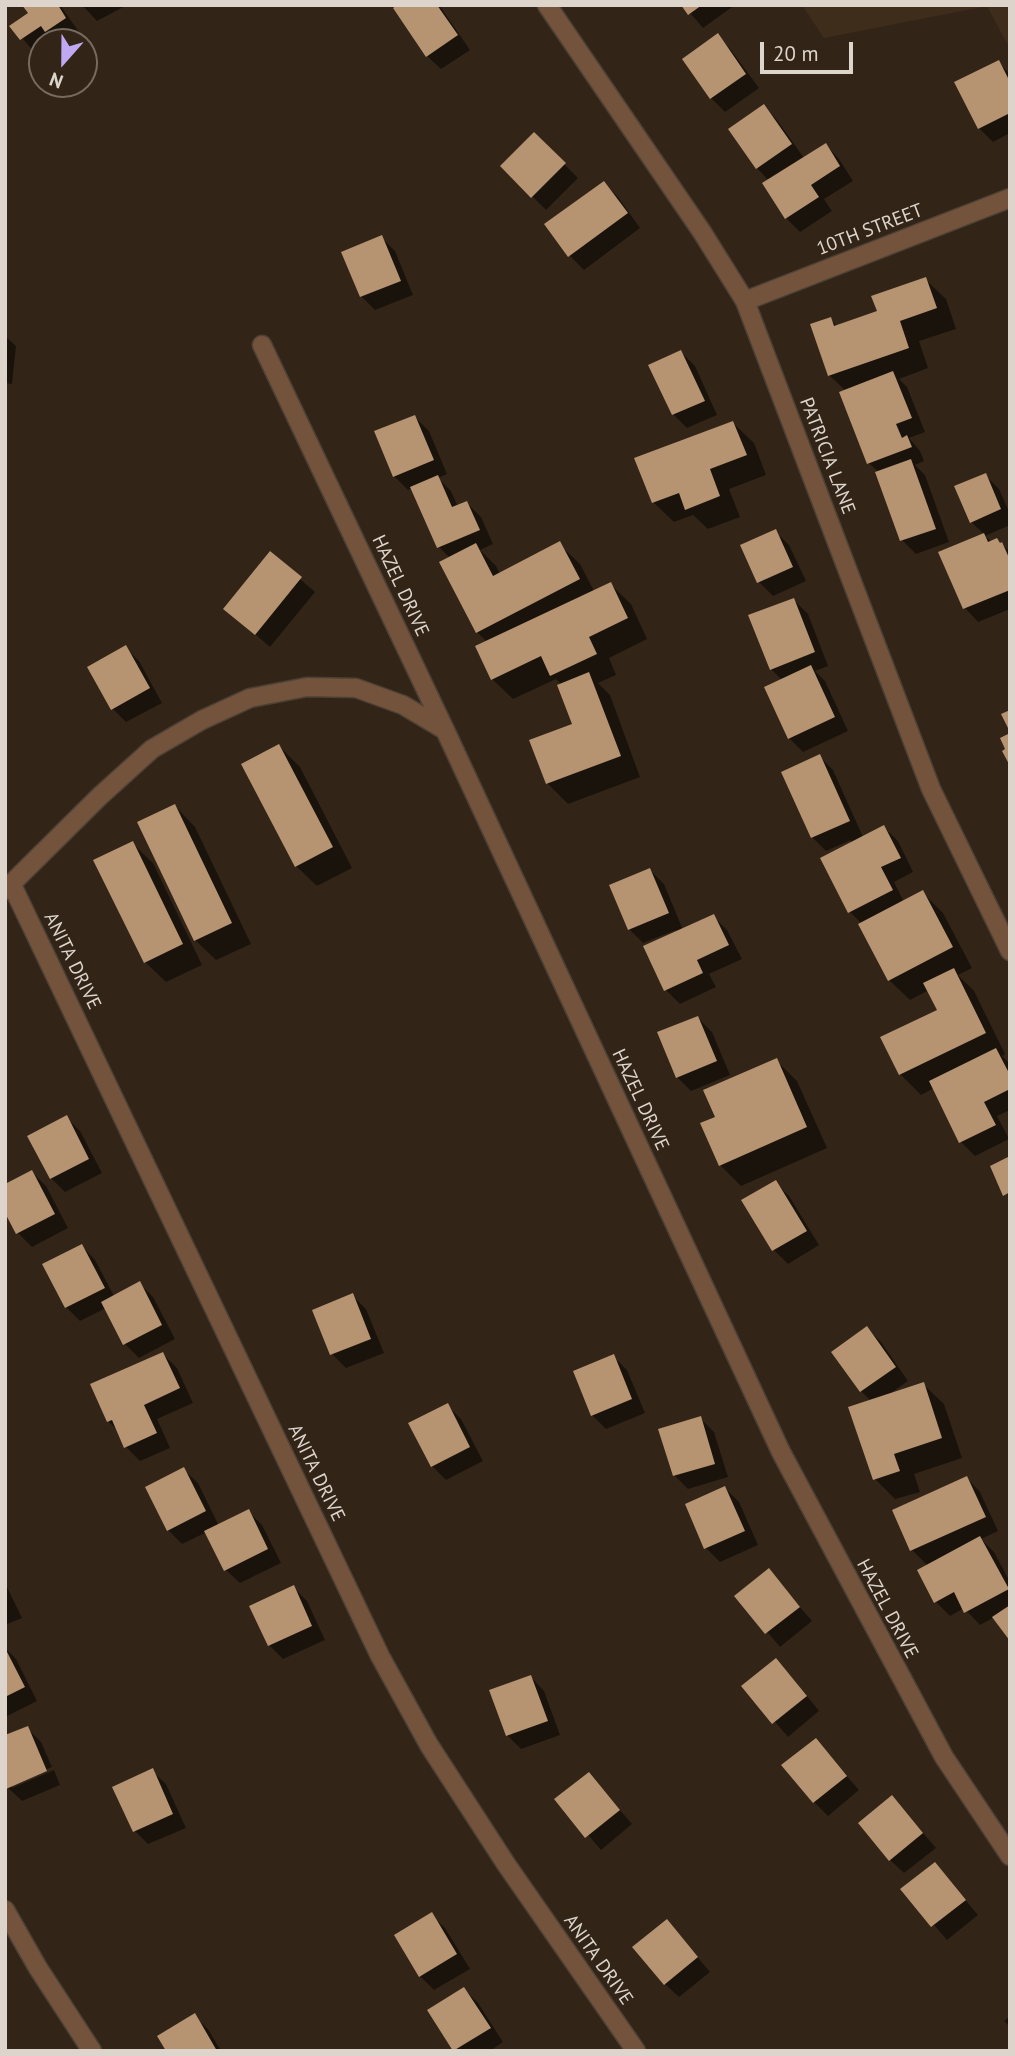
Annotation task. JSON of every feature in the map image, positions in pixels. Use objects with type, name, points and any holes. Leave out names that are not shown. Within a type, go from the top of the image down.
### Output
[{"type":"street","name":"PATRICIA LANE","points":[[547,5],[687,210],[745,301],[931,789],[1010,951]]},
{"type":"street","name":"10TH STREET","points":[[745,301],[1010,198]]},
{"type":"street","name":"HAZEL DRIVE","points":[[262,345],[445,730],[781,1452],[944,1757],[1010,1856]]},
{"type":"street","points":[[8,887],[152,749],[202,720],[250,698],[307,687],[356,688],[403,705],[445,730]]},
{"type":"street","name":"ANITA DRIVE","points":[[8,887],[380,1656],[436,1756],[506,1864],[636,2051]]},
{"type":"street","points":[[5,1910],[38,1968],[92,2051]]},
{"type":"shaded area","points":[[802,5],[1010,5],[1010,49],[987,6],[824,38]]},
{"type":"building","points":[[22,5],[58,5],[66,18],[51,28],[28,28],[28,35],[20,40],[9,26],[28,13]]},
{"type":"building","points":[[397,5],[437,5],[458,35],[426,57],[393,8]]},
{"type":"building","points":[[681,5],[702,5],[688,15]]},
{"type":"building","points":[[718,33],[746,74],[710,99],[682,59]]},
{"type":"building","points":[[999,60],[1010,82],[1010,113],[978,129],[954,82]]},
{"type":"building","points":[[764,104],[792,144],[756,169],[728,129]]},
{"type":"building","points":[[534,132],[566,163],[531,198],[500,166]]},
{"type":"building","points":[[826,143],[840,166],[811,185],[819,197],[785,219],[762,183]]},
{"type":"building","points":[[604,181],[628,213],[568,257],[544,224]]},
{"type":"building","points":[[382,235],[401,281],[360,297],[341,252]]},
{"type":"building","points":[[926,277],[937,308],[900,321],[909,348],[828,376],[810,324],[831,317],[834,326],[877,311],[871,296]]},
{"type":"building","points":[[681,350],[705,401],[672,415],[648,365]]},
{"type":"building","points":[[893,371],[912,418],[896,424],[902,438],[907,435],[912,447],[867,464],[839,392]]},
{"type":"building","points":[[415,415],[434,460],[393,477],[374,431]]},
{"type":"building","points":[[733,421],[747,455],[710,469],[720,496],[685,510],[679,493],[652,503],[634,458]]},
{"type":"building","points":[[911,459],[936,529],[900,541],[875,472]]},
{"type":"building","points":[[986,473],[1001,509],[970,523],[954,486]]},
{"type":"building","points":[[438,475],[452,507],[467,501],[480,530],[437,548],[410,487]]},
{"type":"building","points":[[776,529],[793,567],[757,583],[740,545]]},
{"type":"building","points":[[984,533],[988,542],[997,538],[1002,542],[1010,560],[1010,590],[963,609],[938,552]]},
{"type":"building","points":[[560,541],[580,579],[476,633],[439,562],[476,543],[493,576]]},
{"type":"building","points":[[270,551],[302,577],[255,635],[223,609]]},
{"type":"building","points":[[611,582],[628,618],[589,637],[597,654],[550,676],[541,656],[491,680],[475,646]]},
{"type":"building","points":[[794,598],[815,652],[770,670],[748,615]]},
{"type":"building","points":[[126,645],[150,688],[111,710],[87,667]]},
{"type":"building","points":[[811,665],[835,717],[788,739],[764,687]]},
{"type":"building","points":[[589,672],[621,756],[546,784],[529,740],[572,724],[557,685]]},
{"type":"building","points":[[1010,710],[1010,732],[1001,714]]},
{"type":"building","points":[[1010,733],[1010,766],[1002,751],[1005,749],[1000,738]]},
{"type":"building","points":[[279,744],[333,847],[295,867],[241,764]]},
{"type":"building","points":[[820,754],[850,821],[811,838],[781,772]]},
{"type":"building","points":[[175,804],[232,923],[194,941],[137,822]]},
{"type":"building","points":[[884,825],[901,858],[881,867],[893,890],[848,913],[820,858]]},
{"type":"building","points":[[133,841],[183,944],[144,963],[93,860]]},
{"type":"building","points":[[650,868],[669,913],[628,930],[609,885]]},
{"type":"building","points":[[923,890],[953,947],[888,981],[858,924]]},
{"type":"building","points":[[714,914],[729,945],[697,960],[703,973],[664,991],[643,946]]},
{"type":"building","points":[[954,968],[986,1033],[899,1075],[880,1037],[937,1010],[923,983]]},
{"type":"building","points":[[698,1016],[717,1061],[676,1078],[657,1032]]},
{"type":"building","points":[[996,1048],[1010,1075],[1010,1089],[984,1102],[996,1125],[959,1143],[929,1081]]},
{"type":"building","points":[[777,1058],[807,1127],[719,1166],[700,1123],[715,1117],[703,1090]]},
{"type":"building","points":[[67,1115],[89,1159],[50,1179],[27,1136]]},
{"type":"building","points":[[1010,1156],[1010,1192],[1003,1196],[990,1166]]},
{"type":"building","points":[[32,1170],[55,1214],[16,1234],[5,1213],[5,1184]]},
{"type":"building","points":[[776,1180],[807,1231],[772,1251],[741,1200]]},
{"type":"building","points":[[82,1244],[105,1288],[65,1308],[42,1264]]},
{"type":"building","points":[[140,1281],[162,1325],[123,1345],[101,1302]]},
{"type":"building","points":[[353,1293],[371,1339],[330,1355],[312,1310]]},
{"type":"building","points":[[867,1326],[896,1367],[860,1392],[831,1352]]},
{"type":"building","points":[[163,1352],[180,1388],[144,1405],[157,1433],[124,1448],[112,1420],[107,1422],[90,1384]]},
{"type":"building","points":[[614,1354],[632,1399],[591,1416],[573,1371]]},
{"type":"building","points":[[924,1382],[942,1438],[894,1454],[900,1471],[873,1480],[848,1407]]},
{"type":"building","points":[[448,1403],[470,1447],[431,1467],[408,1423]]},
{"type":"building","points":[[701,1416],[715,1464],[673,1476],[658,1429]]},
{"type":"building","points":[[184,1467],[206,1511],[167,1531],[145,1487]]},
{"type":"building","points":[[967,1476],[986,1517],[910,1551],[892,1510]]},
{"type":"building","points":[[725,1486],[745,1531],[704,1549],[685,1504]]},
{"type":"building","points":[[249,1509],[268,1549],[224,1571],[204,1531]]},
{"type":"building","points":[[980,1536],[1009,1589],[964,1613],[954,1592],[934,1603],[917,1570]]},
{"type":"building","points":[[769,1568],[800,1607],[765,1634],[734,1596]]},
{"type":"building","points":[[294,1585],[312,1626],[268,1646],[249,1606]]},
{"type":"building","points":[[1010,1605],[1010,1641],[992,1617]]},
{"type":"building","points":[[5,1648],[25,1687],[5,1697]]},
{"type":"building","points":[[776,1658],[807,1696],[772,1724],[741,1686]]},
{"type":"building","points":[[531,1675],[548,1721],[506,1736],[489,1690]]},
{"type":"building","points":[[28,1726],[47,1771],[6,1789],[5,1735]]},
{"type":"building","points":[[816,1738],[847,1776],[813,1803],[781,1765]]},
{"type":"building","points":[[153,1768],[173,1814],[133,1832],[112,1787]]},
{"type":"building","points":[[589,1772],[620,1810],[585,1838],[554,1799]]},
{"type":"building","points":[[892,1795],[923,1833],[889,1861],[858,1823]]},
{"type":"building","points":[[935,1862],[966,1900],[931,1927],[900,1889]]},
{"type":"building","points":[[432,1912],[457,1954],[419,1977],[394,1935]]},
{"type":"building","points":[[667,1919],[698,1957],[664,1985],[632,1947]]},
{"type":"building","points":[[464,1987],[491,2028],[453,2051],[427,2010]]},
{"type":"building","points":[[195,2013],[217,2051],[166,2051],[157,2036]]}]
